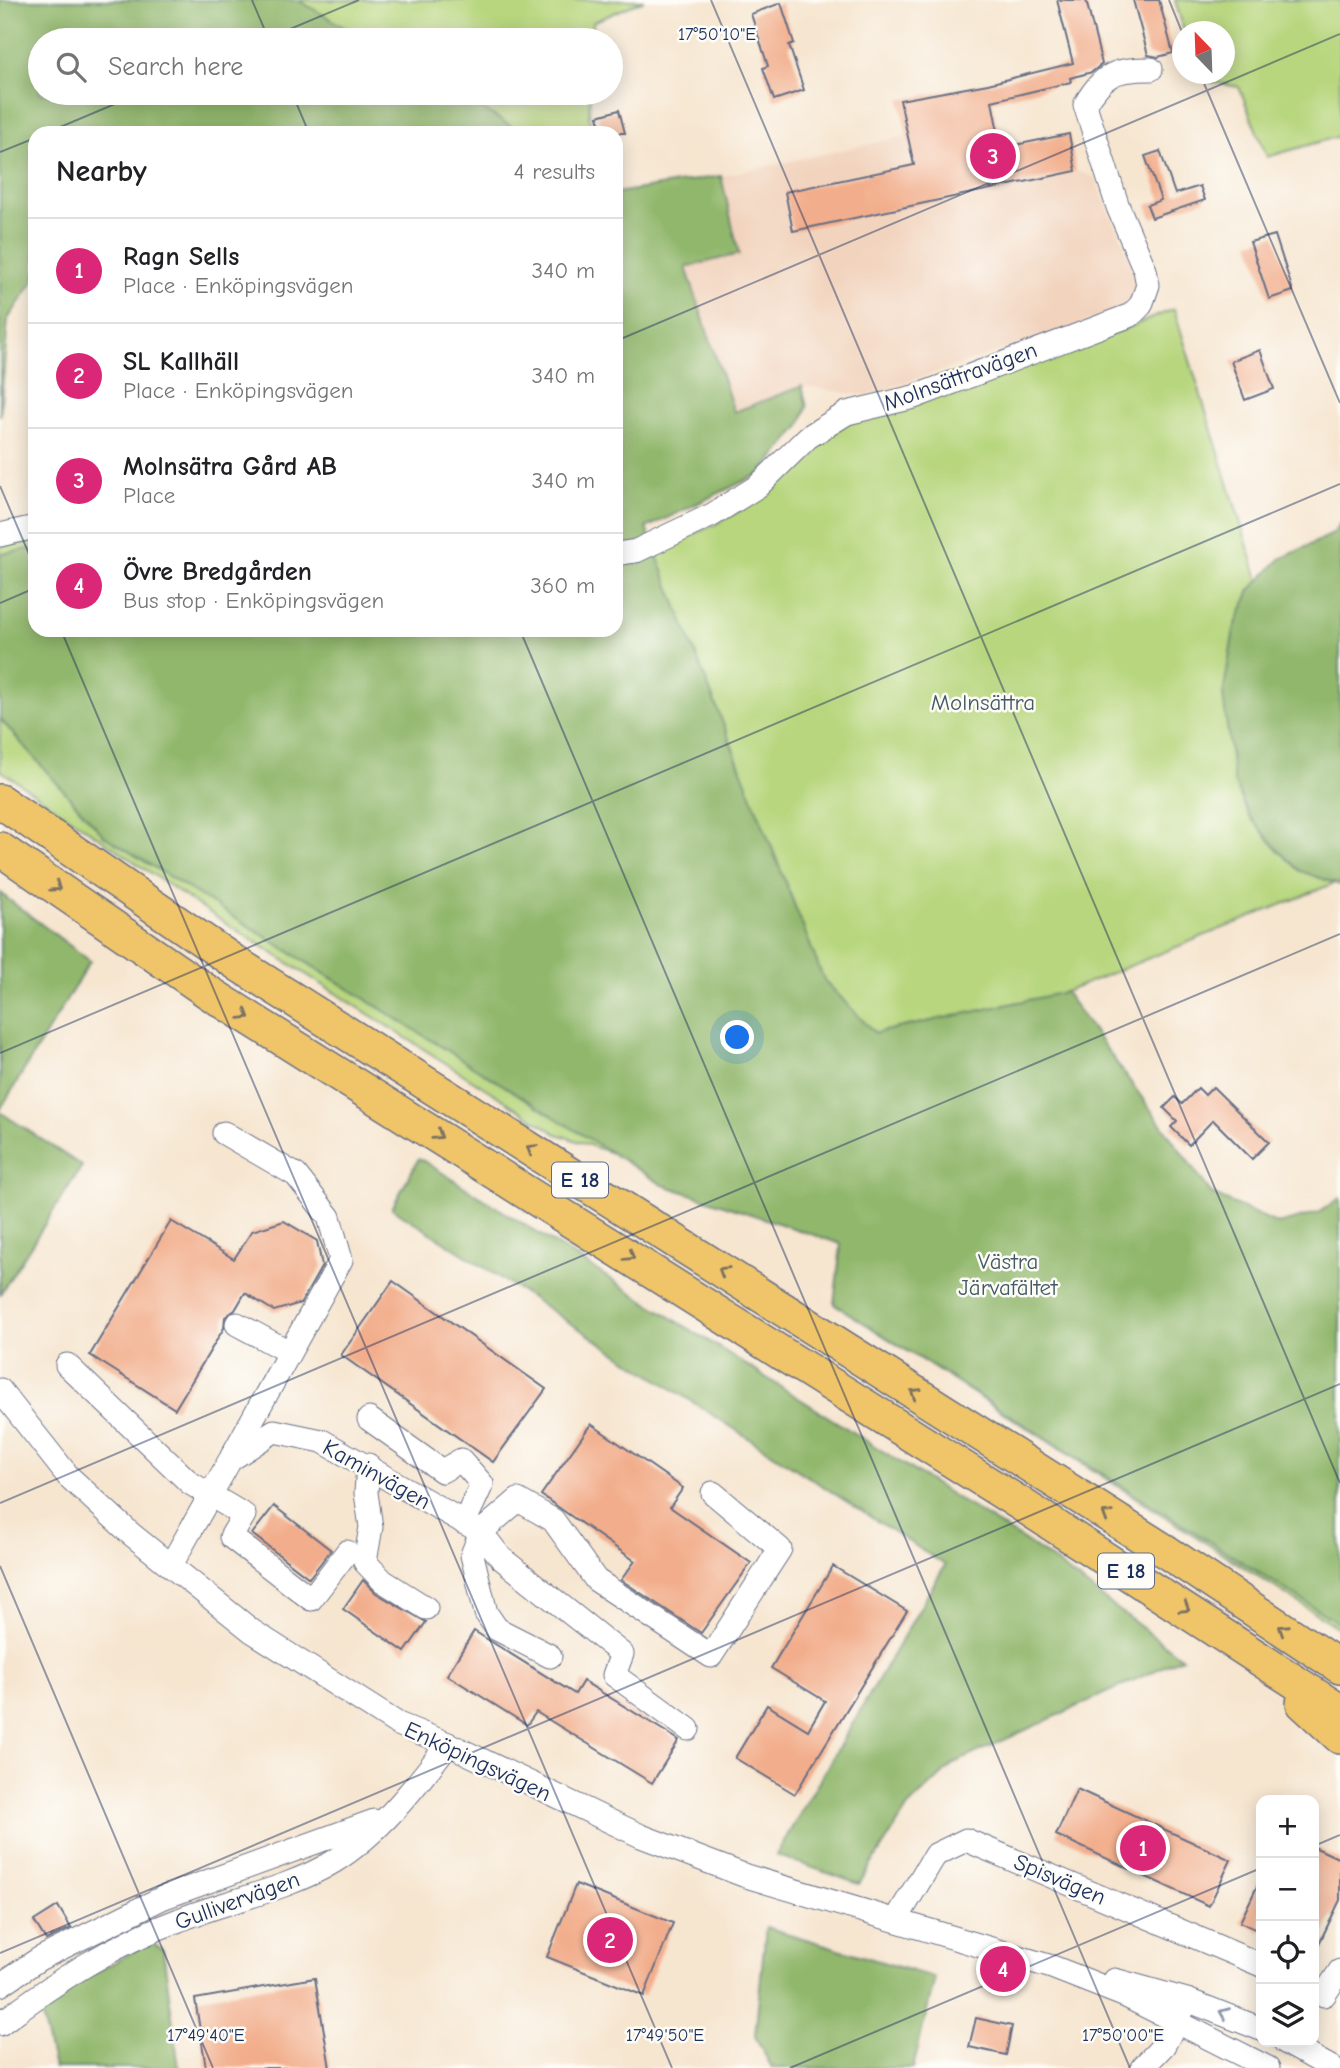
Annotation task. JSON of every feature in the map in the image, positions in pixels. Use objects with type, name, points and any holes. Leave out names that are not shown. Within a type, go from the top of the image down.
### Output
[{"type":"highway","name":"E 18","points":[[0,801],[239,965],[1165,1551],[1340,1667]]},
{"type":"highway","name":"E 18","points":[[0,849],[208,992],[1228,1636],[1340,1710]]},
{"type":"highway","points":[[1228,1636],[1340,1737]]},
{"type":"street","name":"Molnsättravägen","points":[[623,553],[636,551],[712,515],[758,486],[808,437],[848,413],[914,397],[1131,315],[1141,306],[1148,285],[1145,270],[1118,207],[1085,105],[1094,88],[1119,69],[1151,69]]},
{"type":"street","points":[[0,536],[28,529]]},
{"type":"street","points":[[224,1133],[296,1175],[329,1217],[341,1260],[230,1460]]},
{"type":"street","points":[[237,1324],[289,1353]]},
{"type":"street","points":[[67,1365],[190,1483],[211,1493],[244,1515],[232,1538],[311,1599],[346,1552]]},
{"type":"street","name":"Enköpingsvägen","points":[[0,1390],[68,1476],[131,1534],[252,1631],[398,1724],[447,1744],[641,1836],[746,1877],[1052,1967],[1126,1996],[1268,2068]]},
{"type":"street","points":[[369,1419],[442,1471],[461,1460],[482,1484],[473,1527],[472,1555],[486,1613],[497,1629],[550,1656]]},
{"type":"street","name":"Kaminvägen","points":[[171,1565],[230,1460],[274,1431],[322,1441],[473,1527]]},
{"type":"street","points":[[368,1465],[366,1493],[372,1527],[365,1562],[383,1581],[426,1608]]},
{"type":"street","points":[[473,1527],[518,1500],[553,1520],[596,1580],[711,1656],[780,1549],[713,1493]]},
{"type":"street","points":[[473,1527],[501,1558],[622,1654],[614,1675],[688,1729]]},
{"type":"street","name":"Gullivervägen","points":[[0,2024],[55,1982],[129,1941],[333,1862],[370,1834],[447,1744]]},
{"type":"street","points":[[0,1985],[61,1947],[162,1898],[317,1844],[387,1815]]},
{"type":"street","name":"Spisvägen","points":[[897,1920],[934,1855],[966,1840],[1256,1962]]},
{"type":"street","name":"Enköpingsvägen","points":[[1052,1967],[1129,1983],[1187,2000],[1256,2027]]},
{"type":"street","points":[[1326,1997],[1340,1971]]},
{"type":"street","points":[[1142,2068],[1164,2045],[1187,2000]]},
{"type":"street","points":[[1294,2047],[1332,2068]]},
{"type":"shaded area","points":[[988,82],[1001,148],[1069,134],[1076,171],[1094,177],[1140,281],[1126,308],[867,396],[802,386],[734,412],[686,266],[738,254],[721,176],[907,136],[900,100]]},
{"type":"green space","points":[[0,0],[644,0],[593,22],[593,28],[28,28],[28,105],[38,105],[36,126],[33,126]]},
{"type":"green space","points":[[0,0],[298,0],[346,28],[28,28],[28,105],[475,105],[511,126],[28,126],[28,289],[8,319],[0,416]]},
{"type":"green space","points":[[1175,0],[1340,0],[1340,136],[1267,157],[1239,87],[1221,84],[1235,84],[1235,21],[1181,21]]},
{"type":"green space","points":[[475,105],[590,105],[589,118],[592,126],[511,126]]},
{"type":"green space","name":"Västra Järvafältet","points":[[721,176],[739,254],[686,267],[734,412],[802,386],[807,407],[800,426],[761,473],[646,528],[824,980],[875,1033],[1065,992],[1212,1194],[1278,1224],[1318,1213],[1340,1198],[1340,1624],[834,1304],[841,1244],[663,1185],[104,836],[0,719],[0,554],[28,549],[28,637],[623,637],[623,192]]},
{"type":"green space","name":"Molnsättra","points":[[1174,309],[1281,653],[1340,881],[1065,992],[1340,1374],[1340,1629],[873,1329],[888,1261],[656,1168],[557,1134],[202,908],[0,770],[0,546],[28,542],[28,637],[623,637],[623,563],[698,533],[744,508],[848,422],[1115,333]]},
{"type":"green space","points":[[1340,523],[1340,885],[1300,871],[1249,816],[1234,782],[1223,695],[1234,629],[1250,590],[1280,559],[1333,534]]},
{"type":"green space","points":[[0,893],[90,961],[0,1110]]},
{"type":"green space","points":[[0,1112],[82,1166],[0,1294]]},
{"type":"green space","points":[[419,1158],[1042,1552],[1182,1658],[954,1763],[908,1807],[859,1884],[776,1855],[945,1565],[392,1208]]},
{"type":"green space","points":[[766,1927],[935,1978],[913,2068],[772,2068],[755,2036]]},
{"type":"green space","points":[[150,1942],[163,1950],[179,2068],[54,2068],[39,2005]]},
{"type":"building","points":[[1057,0],[1086,0],[1102,64],[1092,72],[1070,78],[1071,82],[992,101],[1001,148],[1069,134],[1076,171],[793,231],[785,192],[914,165],[900,100],[988,84],[1073,63]]},
{"type":"building","points":[[1133,0],[1159,0],[1172,53],[1158,57],[1148,55]]},
{"type":"building","points":[[781,3],[794,43],[789,45],[804,90],[774,100],[763,68],[768,66],[751,14]]},
{"type":"building","points":[[619,110],[625,133],[623,126],[601,126],[598,116]]},
{"type":"building","points":[[1160,151],[1175,194],[1200,186],[1205,200],[1152,218],[1147,205],[1161,200],[1145,156]]},
{"type":"building","points":[[1275,235],[1293,291],[1269,299],[1250,242]]},
{"type":"building","points":[[1260,350],[1274,389],[1245,400],[1231,361]]},
{"type":"building","points":[[1213,1087],[1269,1142],[1252,1159],[1213,1120],[1189,1145],[1171,1127],[1177,1121],[1164,1108],[1175,1097],[1182,1104],[1198,1088],[1205,1095]]},
{"type":"building","points":[[171,1221],[234,1259],[252,1231],[284,1221],[317,1241],[322,1266],[301,1303],[274,1311],[245,1293],[235,1310],[225,1317],[224,1328],[175,1409],[90,1355]]},
{"type":"building","points":[[393,1281],[546,1389],[493,1462],[341,1355]]},
{"type":"building","points":[[591,1424],[683,1488],[670,1507],[751,1563],[701,1633],[621,1580],[635,1561],[541,1495]]},
{"type":"building","points":[[274,1506],[331,1550],[309,1578],[252,1534]]},
{"type":"building","points":[[833,1566],[907,1611],[795,1794],[735,1758],[767,1705],[808,1730],[825,1701],[771,1668]]},
{"type":"building","points":[[363,1580],[376,1593],[426,1622],[405,1652],[343,1609]]},
{"type":"building","points":[[474,1631],[575,1694],[583,1681],[679,1740],[652,1783],[536,1712],[527,1725],[447,1675]]},
{"type":"building","points":[[1077,1789],[1231,1860],[1209,1906],[1056,1835]]},
{"type":"building","points":[[1319,1849],[1340,1859],[1340,1900],[1319,1944]]},
{"type":"building","points":[[576,1884],[673,1923],[644,1996],[547,1957]]},
{"type":"building","points":[[1256,1888],[1256,1930],[1240,1922]]},
{"type":"building","points":[[58,1906],[71,1928],[46,1940],[34,1921]]},
{"type":"building","points":[[315,1978],[330,2068],[206,2068],[195,1999]]},
{"type":"building","points":[[976,2018],[1012,2026],[1006,2055],[969,2047]]},
{"type":"place","name":"Molnsätra Gård AB","points":[[993,156]]},
{"type":"place","name":"Ragn Sells","points":[[1143,1848]]},
{"type":"place","name":"SL Kallhäll","points":[[610,1940]]},
{"type":"place","name":"Övre Bredgården","points":[[1003,1969]]}]
